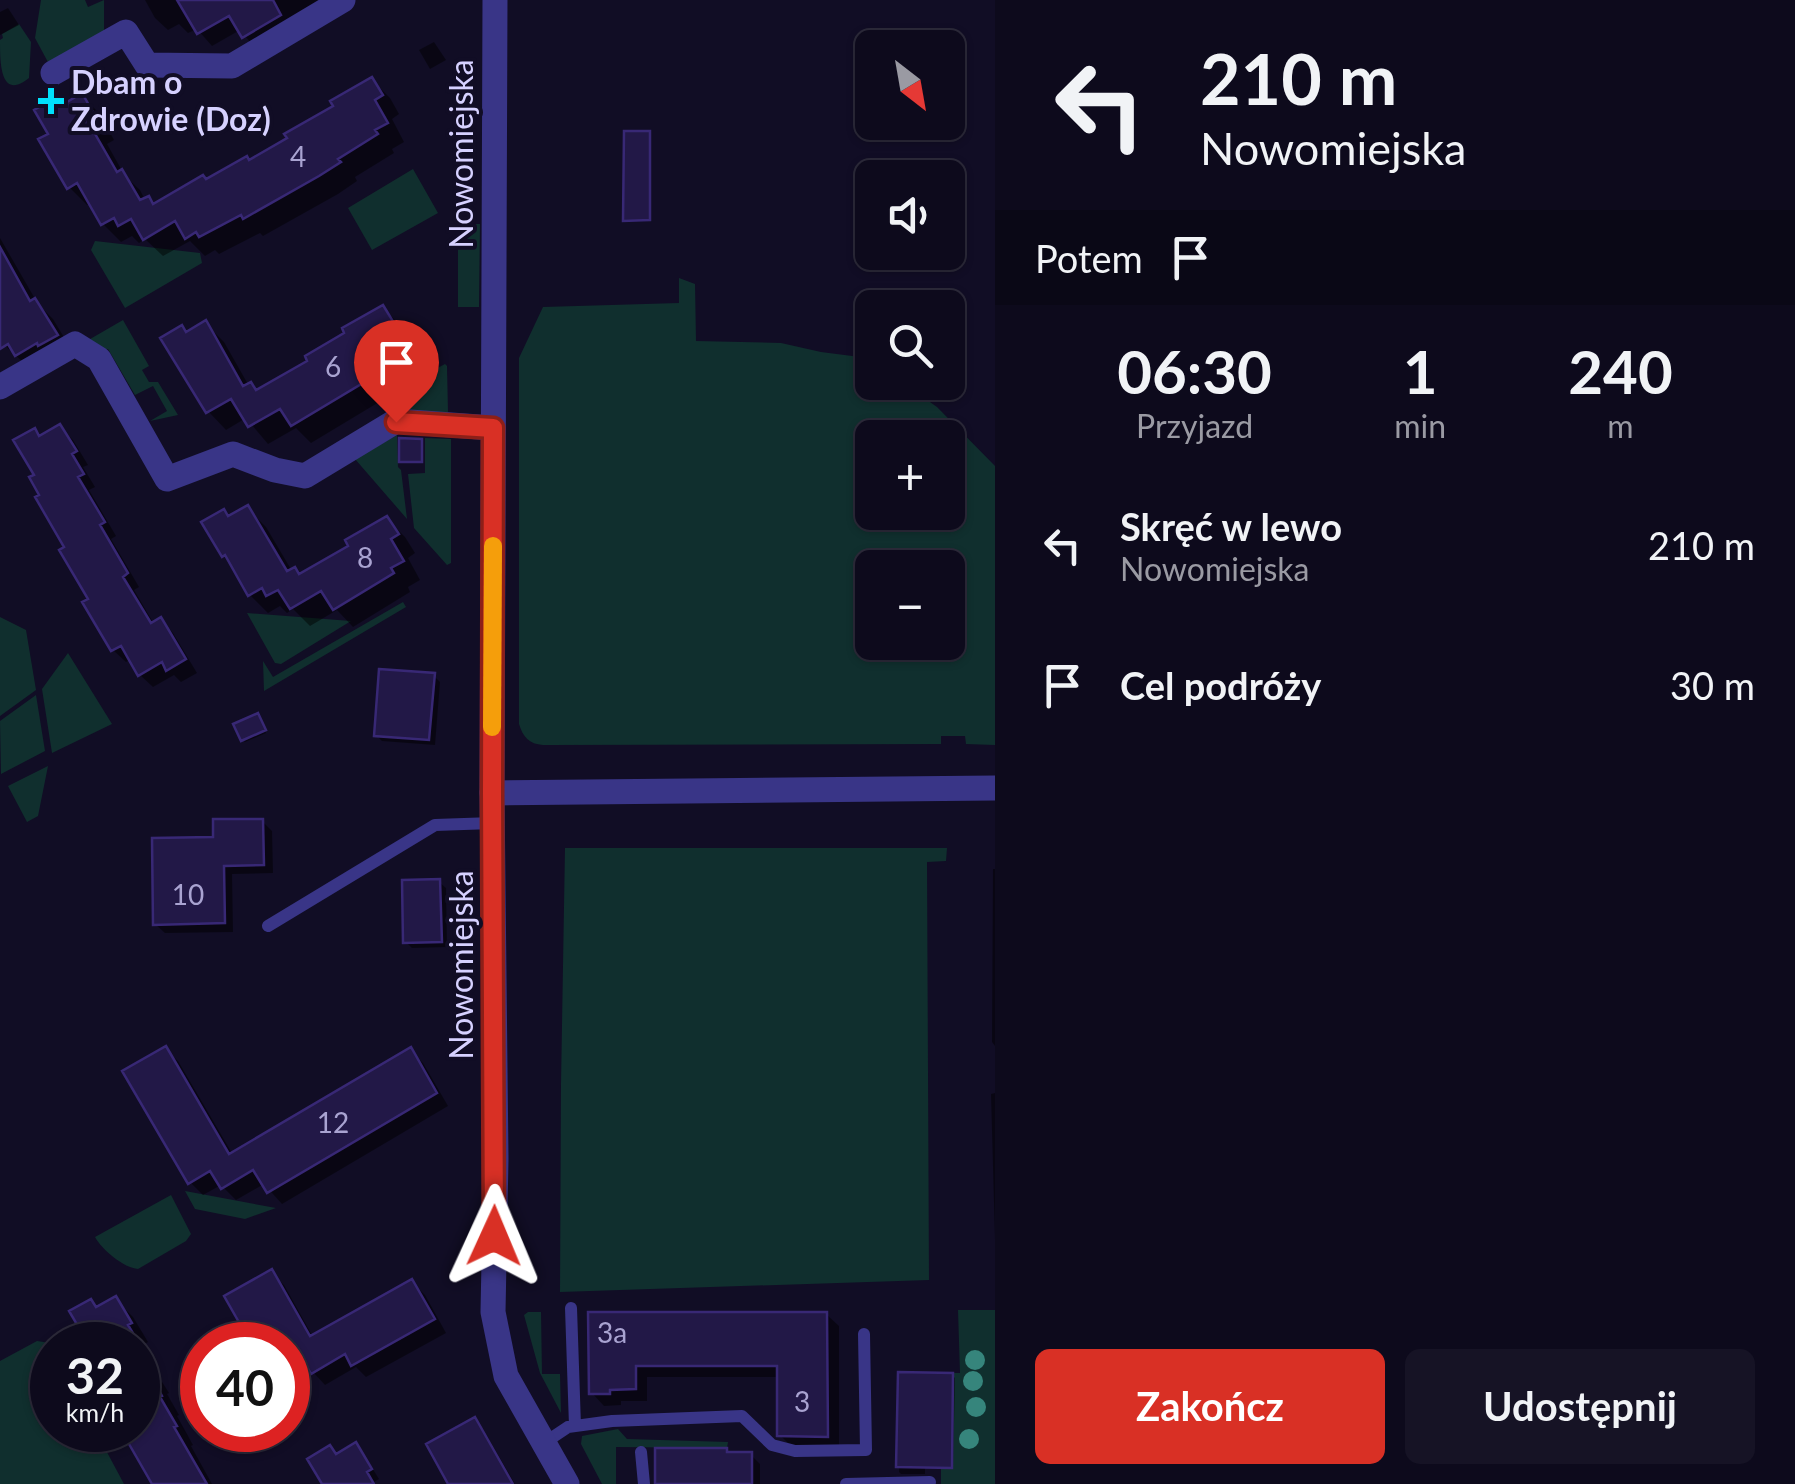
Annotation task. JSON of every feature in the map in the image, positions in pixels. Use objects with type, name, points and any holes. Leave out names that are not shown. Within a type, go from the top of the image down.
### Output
[{"type":"street","points":[[54,73],[126,32],[146,65],[232,66],[343,0]]},
{"type":"street","name":"Nowomiejska","points":[[496,0],[493,1312],[506,1376],[568,1484]]},
{"type":"street","points":[[0,387],[74,344],[99,359],[167,479],[233,454],[274,470],[305,476],[396,422],[493,428]]},
{"type":"street","points":[[492,793],[995,788]]},
{"type":"lane","points":[[268,926],[436,825],[493,823]]},
{"type":"lane","points":[[570,1308],[575,1426]]},
{"type":"lane","points":[[544,1443],[568,1427],[612,1420],[742,1416],[772,1445],[795,1451],[866,1450],[864,1334]]},
{"type":"lane","points":[[642,1452],[644,1484]]},
{"type":"lane","points":[[846,1484],[930,1482]]},
{"type":"green space","points":[[41,0],[85,0],[88,7],[104,0],[104,33],[49,64],[35,38]]},
{"type":"green space","points":[[19,24],[31,42],[29,78],[12,85],[4,76],[0,40],[2,34]]},
{"type":"green space","points":[[413,169],[438,213],[372,250],[348,208]]},
{"type":"green space","points":[[463,224],[480,224],[479,307],[458,307],[458,229]]},
{"type":"green space","points":[[95,241],[200,253],[202,263],[125,308],[91,250]]},
{"type":"green space","points":[[679,278],[695,284],[696,341],[781,343],[855,356],[855,400],[927,400],[937,407],[950,420],[855,420],[855,530],[965,530],[965,435],[995,466],[995,745],[966,744],[965,736],[941,736],[941,744],[543,745],[530,741],[519,724],[519,358],[543,307],[679,303]]},
{"type":"green space","points":[[123,320],[149,366],[142,370],[149,382],[158,382],[178,415],[150,421],[167,411],[153,386],[135,395],[108,349],[101,352],[85,342]]},
{"type":"green space","points":[[445,364],[448,412],[411,412],[400,388]]},
{"type":"green space","points":[[397,435],[398,467],[407,519],[355,459]]},
{"type":"green space","points":[[425,438],[451,439],[451,563],[447,565],[414,528],[408,474],[425,473]]},
{"type":"green space","points":[[403,602],[406,607],[264,691],[263,661],[273,677]]},
{"type":"green space","points":[[247,613],[351,621],[281,664],[275,663]]},
{"type":"green space","points":[[0,617],[26,630],[36,690],[0,716]]},
{"type":"green space","points":[[68,653],[112,724],[52,753],[42,689]]},
{"type":"green space","points":[[36,695],[45,751],[1,774],[0,721]]},
{"type":"green space","points":[[48,766],[38,816],[27,822],[8,786]]},
{"type":"green space","points":[[565,848],[947,848],[946,861],[927,862],[929,1280],[560,1292]]},
{"type":"green space","points":[[185,1191],[276,1208],[245,1219],[195,1209]]},
{"type":"green space","points":[[171,1195],[191,1234],[186,1241],[138,1269],[114,1258],[95,1237]]},
{"type":"green space","points":[[958,1310],[995,1310],[995,1484],[941,1484],[941,1468],[952,1467],[953,1373],[960,1373]]},
{"type":"green space","points":[[541,1312],[542,1374],[560,1374],[561,1413],[540,1373],[524,1315]]},
{"type":"green space","points":[[30,1345],[30,1452],[107,1452],[124,1484],[0,1484],[0,1361]]},
{"type":"green space","points":[[618,1429],[627,1439],[728,1442],[727,1448],[616,1447],[616,1484],[602,1484],[581,1444],[582,1436]]},
{"type":"building","points":[[177,0],[273,0],[281,15],[242,38],[229,16],[197,34]]},
{"type":"building","points":[[372,77],[383,95],[375,100],[388,123],[375,130],[378,134],[319,176],[243,219],[241,215],[199,237],[196,232],[185,239],[175,221],[143,240],[131,219],[118,226],[114,218],[101,225],[77,183],[67,189],[38,139],[48,134],[34,110],[57,97],[62,105],[82,93],[98,121],[90,125],[117,172],[122,169],[140,200],[149,196],[153,204],[203,175],[206,179],[287,138],[284,134],[333,106],[330,101]]},
{"type":"building","points":[[624,131],[650,131],[650,220],[623,221]]},
{"type":"building","points":[[0,247],[30,301],[35,298],[58,335],[15,356],[8,344],[0,349]]},
{"type":"building","points":[[383,305],[394,323],[386,328],[399,350],[388,356],[393,365],[291,426],[280,409],[248,427],[231,399],[206,413],[160,338],[182,325],[186,332],[206,320],[243,386],[251,382],[256,390],[307,361],[305,356],[344,333],[342,328]]},
{"type":"building","points":[[60,424],[77,451],[72,454],[84,474],[78,477],[105,522],[100,525],[128,573],[123,577],[151,623],[161,617],[186,659],[166,671],[162,662],[138,676],[121,646],[111,651],[82,602],[88,599],[59,550],[64,547],[35,497],[39,495],[29,477],[34,475],[13,440],[35,428],[39,436]]},
{"type":"building","points":[[399,438],[422,439],[422,462],[399,462]]},
{"type":"building","points":[[248,505],[287,571],[295,567],[299,574],[348,546],[345,540],[387,516],[399,534],[391,539],[404,561],[391,568],[394,573],[333,610],[321,591],[290,609],[278,590],[266,596],[262,588],[248,596],[201,522],[224,509],[228,516]]},
{"type":"building","points":[[379,669],[435,673],[429,740],[374,736]]},
{"type":"building","points":[[258,713],[266,730],[241,741],[233,724]]},
{"type":"building","points":[[213,819],[263,819],[264,865],[224,866],[225,923],[153,925],[152,838],[213,837]]},
{"type":"building","points":[[440,879],[442,942],[403,943],[402,880]]},
{"type":"building","points":[[166,1046],[229,1154],[411,1047],[437,1093],[267,1193],[253,1170],[221,1189],[210,1171],[188,1184],[122,1071]]},
{"type":"building","points":[[272,1269],[302,1322],[239,1322],[224,1296]]},
{"type":"building","points":[[412,1279],[435,1319],[351,1366],[345,1354],[311,1374],[310,1336]]},
{"type":"building","points":[[116,1296],[131,1322],[75,1322],[69,1311],[91,1299],[96,1307]]},
{"type":"building","points":[[588,1312],[827,1312],[828,1437],[777,1436],[777,1366],[636,1366],[636,1389],[589,1394]]},
{"type":"building","points":[[898,1372],[953,1373],[952,1468],[896,1467]]},
{"type":"building","points":[[160,1397],[177,1426],[174,1427],[180,1437],[180,1452],[188,1452],[207,1484],[152,1484],[134,1452],[160,1452]]},
{"type":"building","points":[[475,1417],[513,1484],[448,1484],[426,1444]]},
{"type":"building","points":[[356,1442],[372,1469],[367,1472],[374,1484],[322,1484],[307,1459],[330,1445],[336,1454]]},
{"type":"building","points":[[655,1448],[752,1452],[752,1484],[655,1484]]},
{"type":"slow traffic","points":[[492,727],[493,546]]},
{"type":"place","name":"Dbam o Zdrowie (Doz)","points":[[51,101]]},
{"type":"route","points":[[396,422],[493,428],[494,1236]]}]
